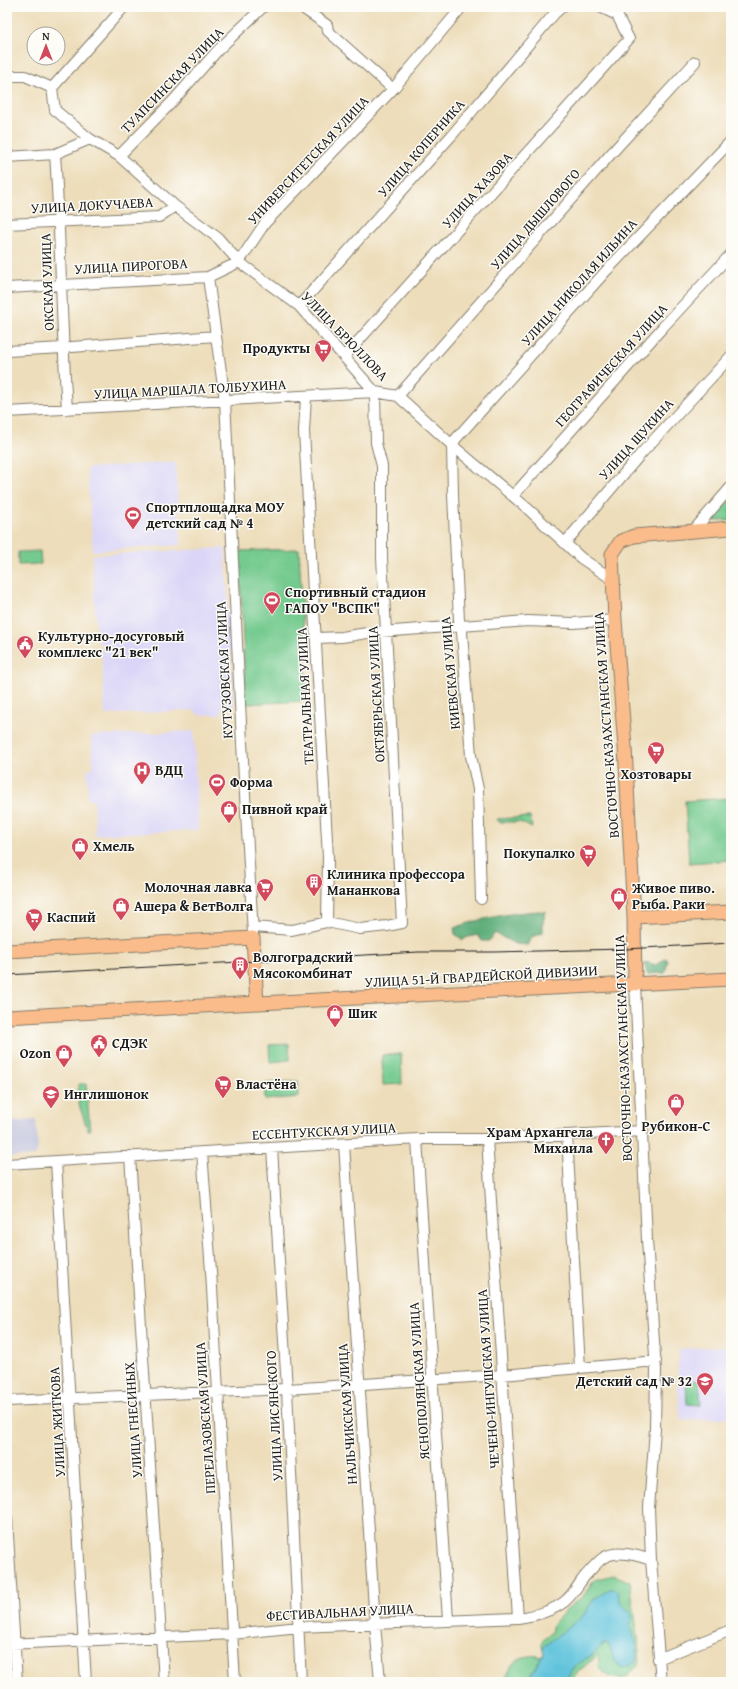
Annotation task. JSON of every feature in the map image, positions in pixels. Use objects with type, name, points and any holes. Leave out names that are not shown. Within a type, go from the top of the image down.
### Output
[{"type":"main road","name":"ВОСТОЧНО-КАЗАХСТАНСКАЯ УЛИЦА","points":[[635,984],[634,917],[625,747],[612,579],[612,554],[616,547],[627,538],[634,536],[731,528]]},
{"type":"main road","points":[[634,917],[731,912]]},
{"type":"main road","points":[[7,951],[253,933],[257,1003]]},
{"type":"main road","name":"УЛИЦА 51-Й ГВАРДЕЙСКОЙ ДИВИЗИИ","points":[[7,1017],[731,979]]},
{"type":"street","points":[[7,76],[25,76],[52,88],[124,7]]},
{"type":"street","name":"ТУАПСИНСКАЯ УЛИЦА","points":[[119,156],[173,101],[218,50],[263,7]]},
{"type":"street","points":[[301,7],[327,25],[328,31],[393,89]]},
{"type":"street","name":"УЛИЦА КОПЕРНИКА","points":[[299,306],[452,135],[562,7]]},
{"type":"street","name":"УЛИЦА ХАЗОВА","points":[[344,357],[629,39],[617,15],[600,7]]},
{"type":"street","name":"УНИВЕРСИТЕТСКАЯ УЛИЦА","points":[[239,262],[265,223],[393,89],[461,8]]},
{"type":"street","name":"УЛИЦА ДЫШЛОВОГО","points":[[398,396],[609,156],[695,62]]},
{"type":"street","name":"УЛИЦА БРЮЛЛОВА","points":[[52,88],[55,110],[90,139],[119,156],[174,206],[218,238],[239,262],[299,306],[375,392],[398,396]]},
{"type":"street","points":[[7,157],[55,154],[90,139]]},
{"type":"street","name":"УЛИЦА НИКОЛАЯ ИЛЬИНА","points":[[452,445],[454,440],[606,271],[731,141]]},
{"type":"street","name":"ОКСКАЯ УЛИЦА","points":[[55,154],[67,348],[67,409]]},
{"type":"street","name":"УЛИЦА ДОКУЧАЕВА","points":[[7,224],[159,217],[174,206]]},
{"type":"street","name":"ГЕОГРАФИЧЕСКАЯ УЛИЦА","points":[[513,496],[663,327],[731,254]]},
{"type":"street","points":[[7,351],[67,348],[216,336],[208,277],[239,262]]},
{"type":"street","name":"УЛИЦА ПИРОГОВА","points":[[7,288],[208,277]]},
{"type":"street","name":"КУТУЗОВСКАЯ УЛИЦА","points":[[216,336],[225,400],[253,933]]},
{"type":"street","name":"УЛИЦА ЩУКИНА","points":[[565,543],[639,456],[731,356]]},
{"type":"street","name":"УЛИЦА МАРШАЛА ТОЛБУХИНА","points":[[7,412],[306,397],[375,392]]},
{"type":"street","name":"ОКТЯБРЬСКАЯ УЛИЦА","points":[[328,922],[360,929],[387,926],[402,922],[382,558],[382,466],[376,443],[375,392]]},
{"type":"street","points":[[398,396],[452,445],[513,496],[581,558],[612,579]]},
{"type":"street","name":"ТЕАТРАЛЬНАЯ УЛИЦА","points":[[306,397],[304,431],[317,638],[328,857],[328,922]]},
{"type":"street","name":"КИЕВСКАЯ УЛИЦА","points":[[452,445],[459,620],[462,626],[471,756],[478,789],[481,899]]},
{"type":"street","points":[[693,531],[731,487]]},
{"type":"street","points":[[317,638],[387,631],[528,621],[573,623],[615,620]]},
{"type":"street","points":[[253,933],[292,930],[328,922]]},
{"type":"street","name":"ВОСТОЧНО-КАЗАХСТАНСКАЯ УЛИЦА","points":[[635,984],[647,1240],[656,1361],[655,1429],[649,1508],[651,1560],[661,1682]]},
{"type":"street","name":"ЕССЕНТУКСКАЯ УЛИЦА","points":[[7,1164],[417,1139],[487,1139],[643,1131]]},
{"type":"street","points":[[566,1135],[580,1368]]},
{"type":"street","name":"ЯСНОПОЛЯНСКАЯ УЛИЦА","points":[[417,1139],[448,1620]]},
{"type":"street","name":"ЧЕЧЕНО-ИНГУШСКАЯ УЛИЦА","points":[[487,1139],[518,1618]]},
{"type":"street","name":"НАЛЬЧИКСКАЯ УЛИЦА","points":[[344,1144],[380,1682]]},
{"type":"street","name":"УЛИЦА ЛИСЯНСКОГО","points":[[272,1148],[287,1389],[301,1682]]},
{"type":"street","name":"ПЕРЕЛАЗОВСКАЯ УЛИЦА","points":[[202,1152],[211,1271],[235,1682]]},
{"type":"street","name":"УЛИЦА ГНЕСИНЫХ","points":[[130,1156],[164,1682]]},
{"type":"street","name":"УЛИЦА ЖИТКОВА","points":[[56,1161],[86,1682]]},
{"type":"street","points":[[7,1401],[287,1389],[359,1383],[502,1375],[656,1361]]},
{"type":"street","points":[[7,1519],[11,1644],[17,1682]]},
{"type":"street","name":"ФЕСТИВАЛЬНАЯ УЛИЦА","points":[[11,1644],[161,1636],[233,1634],[299,1627],[518,1618],[534,1616],[563,1603],[575,1591],[585,1576],[603,1558],[621,1554],[634,1554],[651,1560]]},
{"type":"street","points":[[658,1659],[731,1630]]},
{"type":"shaded area","points":[[175,462],[181,545],[93,551],[87,468]]},
{"type":"shaded area","points":[[225,548],[234,706],[221,707],[221,714],[199,715],[193,710],[105,715],[101,643],[97,643],[92,555]]},
{"type":"shaded area","name":"ВДЦ","points":[[194,731],[198,830],[95,835],[94,799],[88,799],[87,771],[93,767],[91,736]]},
{"type":"shaded area","points":[[36,1120],[38,1148],[35,1156],[10,1157],[8,1122]]},
{"type":"shaded area","name":"Детский сад № 32","points":[[731,1346],[731,1417],[681,1421],[677,1381],[679,1349]]},
{"type":"green space","points":[[731,499],[731,520],[714,521],[715,517]]},
{"type":"green space","points":[[299,549],[307,701],[246,704],[239,551]]},
{"type":"green space","points":[[40,551],[41,564],[18,565],[18,552]]},
{"type":"green space","points":[[731,798],[731,860],[689,863],[685,801]]},
{"type":"green space","points":[[530,817],[532,828],[520,822],[499,822],[497,819]]},
{"type":"green space","points":[[539,911],[546,912],[543,922],[543,932],[530,938],[528,945],[515,944],[495,933],[489,941],[482,941],[478,935],[468,937],[463,940],[455,934],[454,928],[475,921],[517,913]]},
{"type":"green space","points":[[666,958],[668,961],[665,973],[647,974],[646,962],[656,965]]},
{"type":"green space","points":[[289,1044],[290,1060],[270,1062],[269,1045]]},
{"type":"green space","points":[[401,1054],[402,1084],[383,1085],[382,1055]]},
{"type":"green space","points":[[298,1081],[299,1097],[265,1100],[264,1083]]},
{"type":"green space","points":[[78,1084],[86,1084],[90,1130],[88,1130],[79,1105]]},
{"type":"green space","points":[[686,1381],[699,1381],[701,1405],[687,1404]]},
{"type":"green space","points":[[614,1575],[630,1582],[640,1651],[638,1665],[626,1678],[614,1678],[604,1673],[598,1666],[598,1655],[579,1671],[571,1682],[502,1682],[512,1665],[518,1660],[534,1655],[542,1657],[544,1654],[541,1643],[544,1638],[551,1633],[553,1624],[571,1605],[582,1598],[594,1580]]},
{"type":"water","points":[[610,1589],[614,1589],[618,1593],[621,1604],[631,1613],[632,1618],[629,1624],[634,1636],[637,1650],[637,1656],[634,1661],[630,1665],[623,1668],[615,1661],[610,1646],[606,1643],[592,1655],[577,1664],[563,1682],[526,1682],[544,1654],[543,1647],[583,1616],[594,1599]]},
{"type":"tram line","points":[[7,975],[419,952],[626,949],[731,943]]},
{"type":"place","name":"Продукты","points":[[323,363]]},
{"type":"place","name":"Спортплощадка МОУ детский сад № 4","points":[[133,530]]},
{"type":"place","name":"Спортивный стадион ГАПОУ \"ВСПК\"","points":[[272,615]]},
{"type":"place","name":"Культурно-досуговый комплекс \"21 век\"","points":[[25,659]]},
{"type":"place","name":"Хозтовары","points":[[656,765]]},
{"type":"place","name":"ВДЦ","points":[[142,785]]},
{"type":"place","name":"Форма","points":[[217,797]]},
{"type":"place","name":"Пивной край","points":[[229,824]]},
{"type":"place","name":"Хмель","points":[[80,861]]},
{"type":"place","name":"Покупалко","points":[[588,868]]},
{"type":"place","name":"Клиника профессора Мананкова","points":[[314,897]]},
{"type":"place","name":"Молочная лавка","points":[[265,902]]},
{"type":"place","name":"Живое пиво. Рыба. Раки","points":[[619,911]]},
{"type":"place","name":"Ашера & ВетВолга","points":[[121,921]]},
{"type":"place","name":"Каспий","points":[[34,932]]},
{"type":"place","name":"Волгоградский Мясокомбинат","points":[[240,980]]},
{"type":"place","name":"Шик","points":[[335,1028]]},
{"type":"place","name":"СДЭК","points":[[99,1058]]},
{"type":"place","name":"Ozon","points":[[64,1068]]},
{"type":"place","name":"Властёна","points":[[223,1099]]},
{"type":"place","name":"Инглишонок","points":[[51,1109]]},
{"type":"place","name":"Рубикон-С","points":[[676,1117]]},
{"type":"place","name":"Храм Архангела Михаила","points":[[606,1155]]},
{"type":"place","name":"Детский сад № 32","points":[[705,1396]]}]
